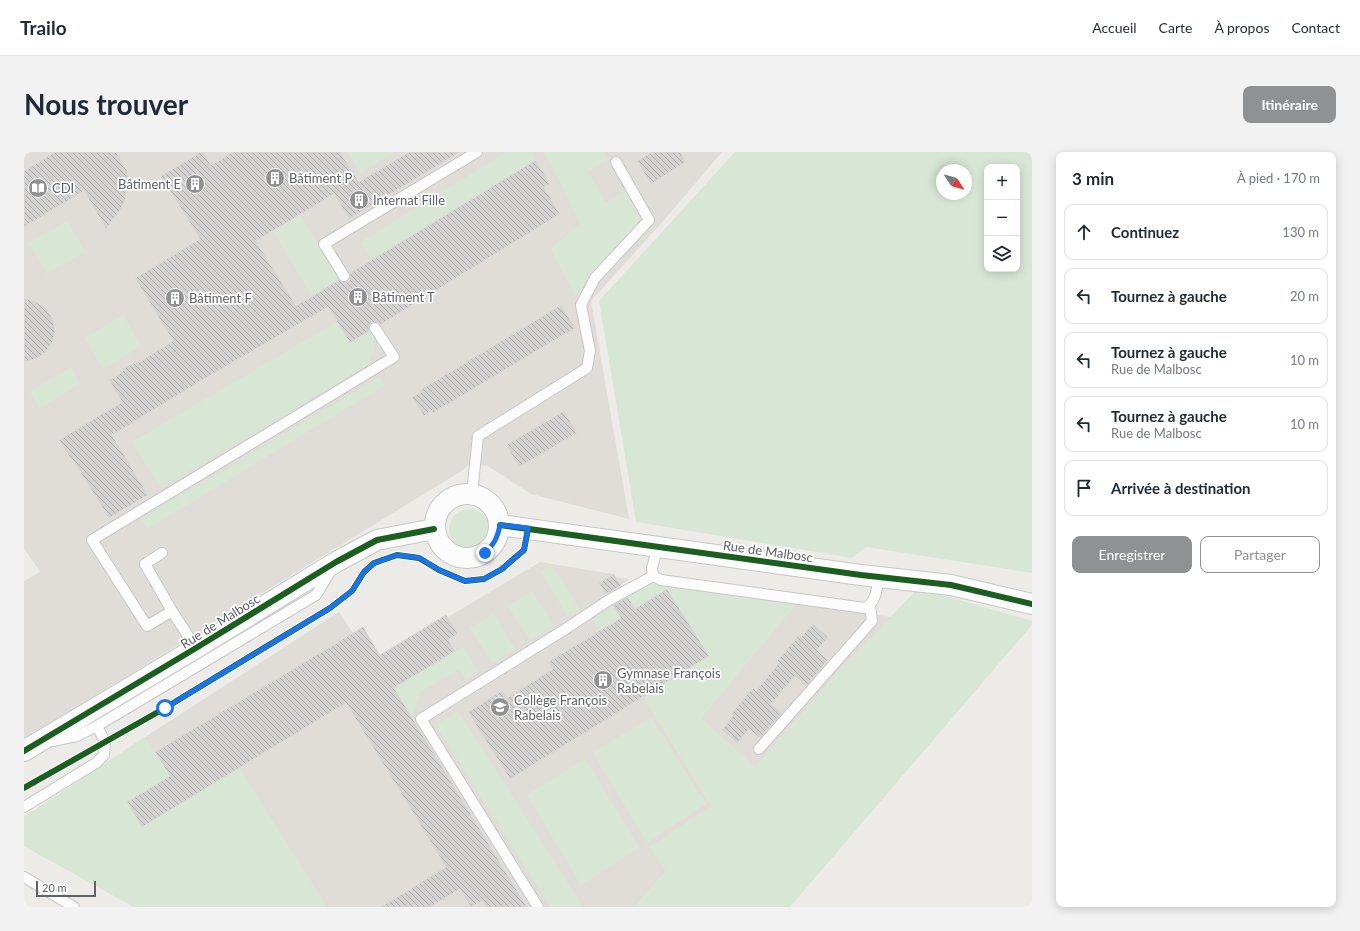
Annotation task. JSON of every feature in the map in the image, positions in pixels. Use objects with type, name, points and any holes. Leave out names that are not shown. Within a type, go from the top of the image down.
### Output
[{"type":"street","points":[[472,493],[482,497],[492,504],[498,514],[500,525],[498,535],[493,545],[485,553],[475,558],[463,558],[452,555],[440,544],[434,529],[435,518],[440,508],[448,499],[460,494],[472,493]]},
{"type":"street","name":"Rue de Malbosc","points":[[500,525],[879,577],[951,585],[1032,604]]},
{"type":"street","name":"Rue de Malbosc","points":[[31,747],[336,562],[377,540],[434,529]]},
{"type":"lane","points":[[344,276],[324,244],[477,152]]},
{"type":"lane","points":[[472,493],[478,436],[587,368],[590,351],[582,306],[595,278],[649,220],[616,162]]},
{"type":"lane","points":[[172,611],[147,626],[92,540],[394,357],[375,328]]},
{"type":"lane","points":[[653,576],[652,568],[658,546]]},
{"type":"lane","points":[[162,554],[145,564],[172,611],[196,648]]},
{"type":"lane","points":[[31,747],[77,736],[97,726],[316,595],[336,562]]},
{"type":"lane","points":[[653,576],[661,580],[865,608],[870,605],[874,597],[879,577]]},
{"type":"lane","points":[[538,907],[421,719],[609,600],[653,576]]},
{"type":"lane","points":[[759,749],[872,621],[870,605]]},
{"type":"lane","points":[[24,807],[96,763],[104,755],[105,742],[97,726]]},
{"type":"lane","points":[[24,877],[74,907]]},
{"type":"shaded area","points":[[24,152],[722,152],[665,219],[591,301],[629,519],[531,494],[488,466],[470,464],[460,472],[24,739],[24,581],[40,572],[24,548]]},
{"type":"shaded area","name":"Collège François Rabelais","points":[[540,562],[613,574],[616,577],[628,579],[606,594],[612,605],[648,583],[892,617],[834,677],[635,907],[134,907],[24,846],[24,817],[339,612],[353,633],[363,627],[371,641],[363,665],[446,615],[448,617]]},
{"type":"green space","points":[[348,152],[394,152],[360,173]]},
{"type":"green space","points":[[507,152],[531,152],[536,160],[499,183],[529,233],[512,244],[481,194],[475,267],[457,278],[426,227],[372,260],[361,242]]},
{"type":"green space","points":[[543,152],[603,152],[608,159],[588,172],[606,203],[625,191],[641,221],[575,295],[551,249],[580,224],[560,181]]},
{"type":"green space","points":[[735,152],[1032,152],[1032,573],[866,547],[852,558],[636,522],[599,301]]},
{"type":"green space","points":[[300,215],[339,279],[312,296],[273,231]]},
{"type":"green space","points":[[67,221],[85,251],[47,274],[29,243]]},
{"type":"green space","points":[[123,315],[141,346],[103,369],[85,338]]},
{"type":"green space","points":[[337,322],[350,343],[372,330],[374,345],[372,354],[365,367],[161,488],[132,442]]},
{"type":"green space","points":[[71,367],[80,384],[40,408],[30,392]]},
{"type":"green space","points":[[380,377],[385,385],[147,529],[141,519]]},
{"type":"green space","points":[[473,509],[480,512],[486,518],[489,529],[488,537],[480,546],[473,549],[465,549],[458,546],[450,537],[449,525],[452,518],[461,510]]},
{"type":"green space","points":[[552,565],[580,610],[568,617],[541,572]]},
{"type":"green space","points":[[648,583],[797,603],[701,718],[755,767],[834,677],[918,588],[1032,621],[1032,625],[790,907],[635,907],[666,871],[650,847],[711,806],[643,697],[667,589],[600,631],[592,619]]},
{"type":"green space","points":[[532,591],[553,625],[530,640],[508,606]]},
{"type":"green space","points":[[493,614],[515,649],[492,663],[470,628]]},
{"type":"green space","points":[[463,647],[478,671],[466,680],[459,669],[420,692],[412,718],[387,677],[405,682]]},
{"type":"green space","points":[[458,711],[583,907],[551,907],[436,725]]},
{"type":"green space","points":[[651,717],[706,804],[647,842],[593,753]]},
{"type":"green space","points":[[145,737],[170,776],[127,802],[142,827],[239,768],[327,907],[134,907],[24,846],[24,817]]},
{"type":"green space","points":[[585,759],[639,847],[581,885],[527,795]]},
{"type":"building","points":[[55,152],[116,152],[128,172],[125,200],[121,209],[106,229],[84,191],[24,227],[24,171]]},
{"type":"building","points":[[203,152],[211,165],[233,152],[340,152],[359,182],[409,152],[460,152],[349,219],[334,194],[256,241],[296,306],[339,280],[341,282],[347,282],[350,279],[350,273],[536,160],[550,184],[544,187],[560,214],[380,325],[378,322],[372,322],[369,325],[369,331],[350,343],[328,307],[199,382],[112,435],[148,495],[109,518],[59,440],[122,402],[109,380],[118,375],[127,366],[141,361],[173,341],[135,278],[200,239],[161,176]]},
{"type":"building","points":[[652,152],[680,152],[686,162],[651,184],[637,161]]},
{"type":"building","points":[[24,298],[36,302],[46,308],[53,320],[55,332],[53,341],[46,352],[36,359],[24,362]]},
{"type":"building","points":[[561,305],[575,328],[433,413],[432,410],[424,416],[412,397],[421,392],[420,390]]},
{"type":"building","points":[[564,411],[577,433],[519,467],[506,445]]},
{"type":"building","points":[[614,574],[621,586],[606,594],[599,583]]},
{"type":"building","name":"Gymnase François Rabelais","points":[[667,589],[709,656],[510,779],[468,712],[502,691],[507,698],[553,669],[548,662],[621,618],[613,605],[628,597],[635,609]]},
{"type":"building","points":[[446,615],[458,634],[448,640],[455,651],[394,688],[527,907],[486,907],[482,901],[471,907],[460,889],[430,907],[381,907],[446,867],[346,703],[142,827],[127,802],[170,776],[155,752],[363,627],[380,655]]},
{"type":"building","points":[[813,624],[828,637],[817,650],[828,660],[806,686],[795,676],[771,704],[782,713],[760,738],[749,729],[737,743],[722,730],[733,716],[731,714],[753,688],[756,691],[779,663],[777,661],[799,635],[801,637]]},
{"type":"cycle path","points":[[500,525],[861,575],[951,585],[1032,604]]},
{"type":"cycle path","points":[[24,751],[336,562],[377,540],[434,529]]},
{"type":"cycle path","points":[[24,788],[165,708],[330,608],[352,591],[364,572],[374,563],[397,555],[419,558],[439,570],[465,581],[484,579],[502,569],[524,550],[528,529]]},
{"type":"place","name":"Bâtiment P","points":[[275,178]]},
{"type":"place","name":"Bâtiment E","points":[[195,184]]},
{"type":"place","name":"CDI","points":[[38,188]]},
{"type":"place","name":"Internat Fille","points":[[359,200]]},
{"type":"place","name":"Bâtiment T","points":[[358,297]]},
{"type":"place","name":"Bâtiment F","points":[[175,298]]},
{"type":"place","name":"Gymnase François Rabelais","points":[[603,680]]},
{"type":"place","name":"Collège François Rabelais","points":[[500,707]]},
{"type":"route","points":[[165,708],[330,608],[352,591],[364,572],[374,563],[397,555],[420,558],[439,570],[465,581],[484,579],[502,569],[524,550],[528,528],[500,525],[498,535],[493,545],[485,553]]}]
